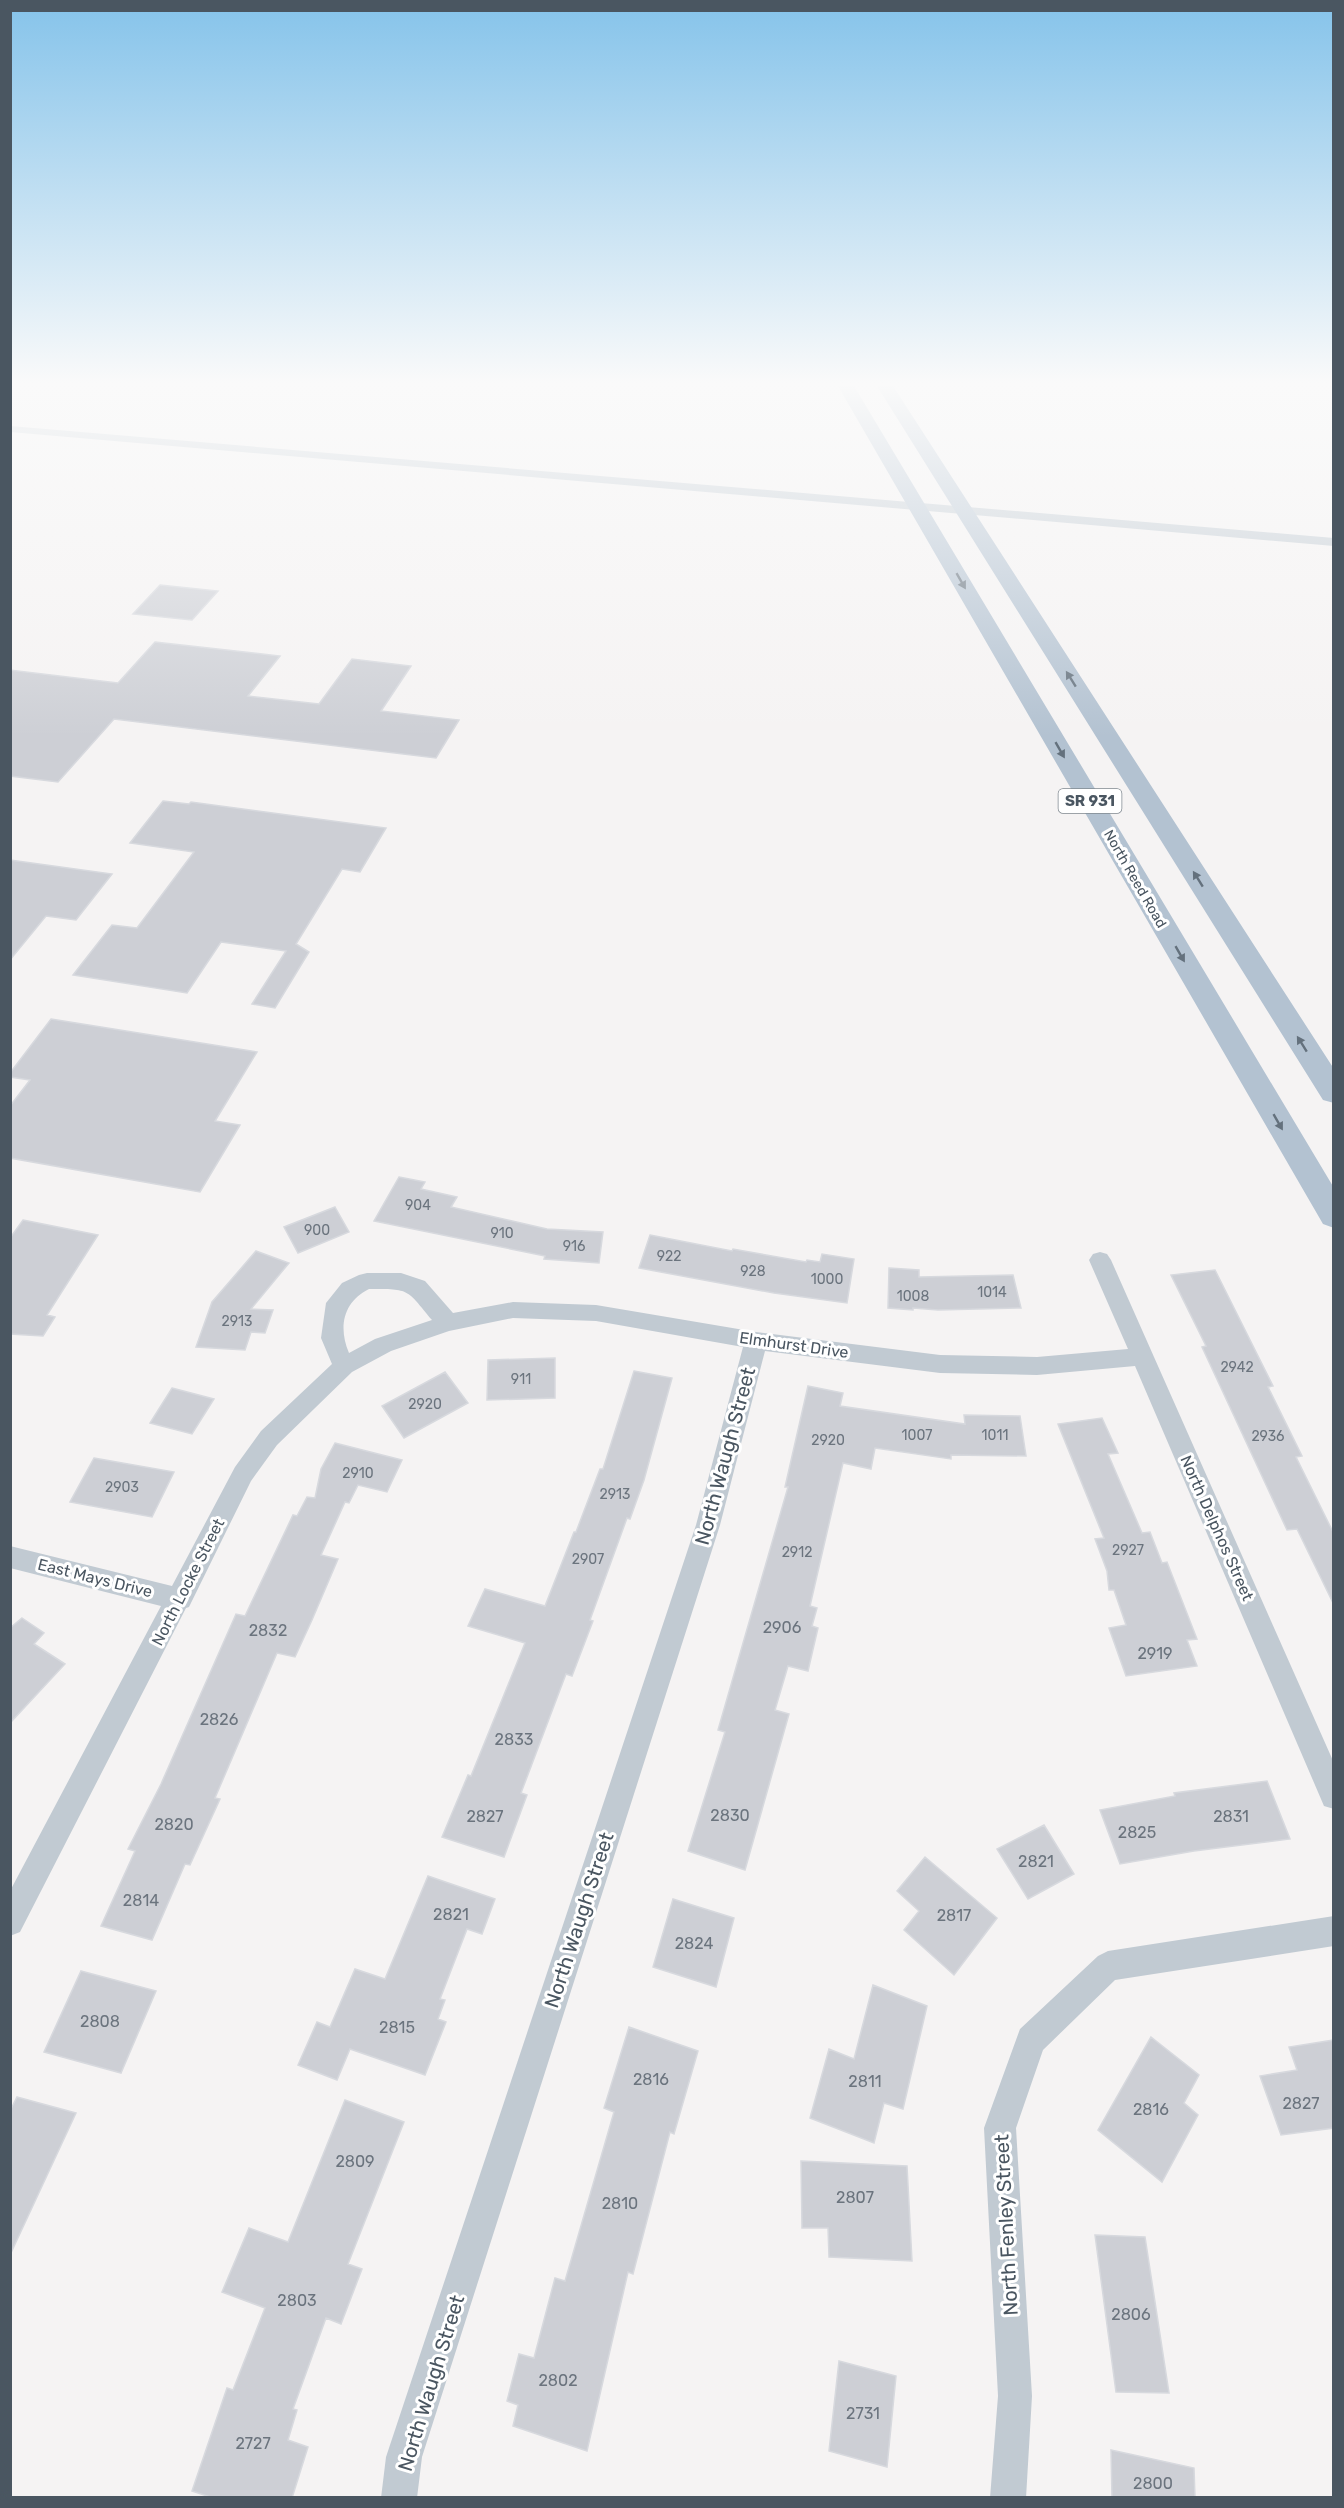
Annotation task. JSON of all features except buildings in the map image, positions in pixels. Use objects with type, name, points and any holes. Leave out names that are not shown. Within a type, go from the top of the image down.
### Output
[{"type":"main road","name":"North Reed Road","points":[[915,503],[1334,1216]]},
{"type":"main road","name":"SR 931","points":[[959,503],[1334,1093]]},
{"type":"street","points":[[882,503],[1334,542]]},
{"type":"street","name":"North Delphos Street","points":[[1100,1260],[1334,1796]]},
{"type":"street","points":[[344,1366],[332,1338],[337,1303],[350,1289],[367,1281],[401,1281],[417,1287],[448,1323]]},
{"type":"street","name":"Elmhurst Drive","points":[[448,1323],[513,1310],[596,1313],[756,1341],[940,1364],[1037,1366],[1142,1357]]},
{"type":"street","name":"North Locke Street","points":[[10,1922],[243,1474],[268,1438],[344,1366],[383,1345],[448,1323]]},
{"type":"street","name":"North Waugh Street","points":[[399,2498],[404,2457],[708,1525],[756,1341]]},
{"type":"street","name":"East Mays Drive","points":[[10,1557],[180,1599]]},
{"type":"street","name":"North Fenley Street","points":[[1008,2498],[1015,2396],[1000,2128],[1031,2040],[1108,1966],[1334,1930]]}]
